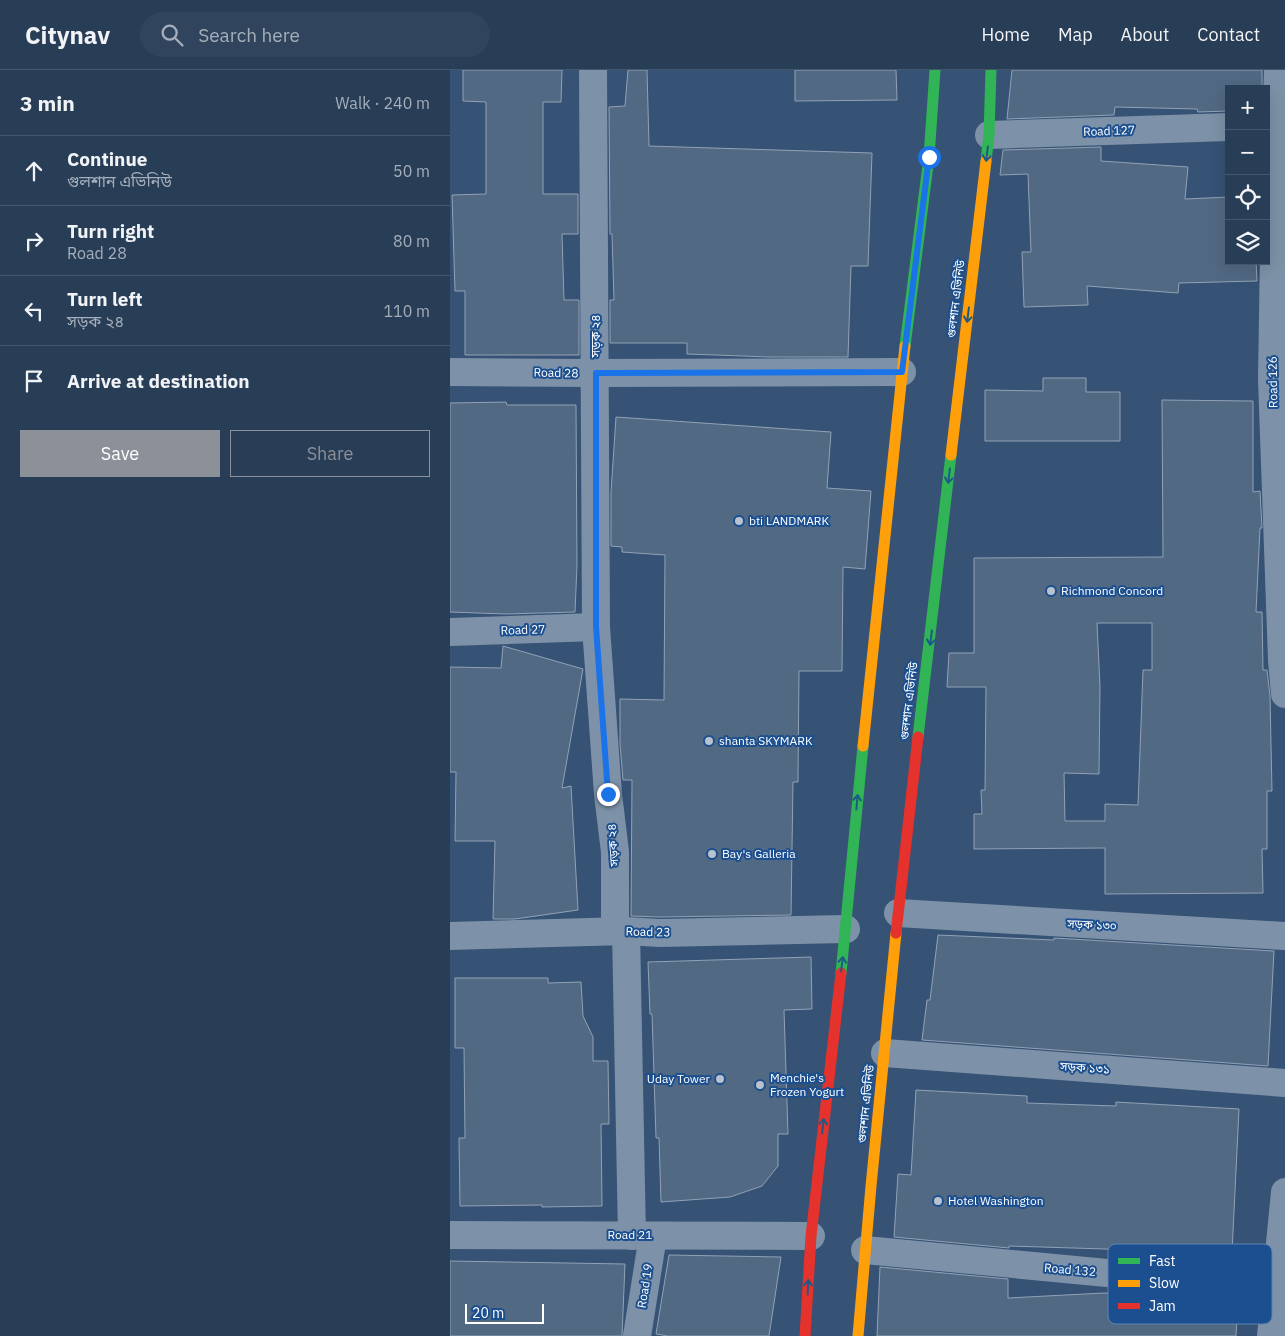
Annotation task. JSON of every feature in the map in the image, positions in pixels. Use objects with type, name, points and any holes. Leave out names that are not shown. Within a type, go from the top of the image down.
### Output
[{"type":"main road","points":[[805,1336],[811,1236],[846,929],[902,372],[929,157],[936,70]]},
{"type":"main road","name":"গুলশান এভিনিউ","points":[[858,1336],[898,913],[989,135],[991,70]]},
{"type":"street","name":"সড়ক ২৪","points":[[594,70],[596,627],[608,794],[615,852],[642,1236]]},
{"type":"street","name":"Road 126","points":[[1278,70],[1276,126],[1285,694]]},
{"type":"street","name":"Road 127","points":[[989,135],[1225,127]]},
{"type":"street","name":"Road 28","points":[[450,372],[902,372]]},
{"type":"street","name":"Road 27","points":[[450,632],[596,627]]},
{"type":"street","name":"সড়ক ১৩০","points":[[898,913],[1285,936]]},
{"type":"street","name":"Road 23","points":[[450,936],[620,931],[660,933],[846,929]]},
{"type":"street","name":"সড়ক ১৩১","points":[[885,1052],[1285,1083]]},
{"type":"street","points":[[1271,1336],[1285,1192]]},
{"type":"street","name":"Road 21","points":[[450,1235],[811,1236]]},
{"type":"street","name":"Road 19","points":[[636,1336],[642,1236]]},
{"type":"street","name":"Road 132","points":[[865,1250],[1108,1273]]},
{"type":"street","name":"Road 132","points":[[1272,1289],[1276,1289]]},
{"type":"building","points":[[463,70],[562,70],[561,102],[543,102],[543,194],[578,194],[578,234],[562,234],[564,300],[579,300],[579,355],[465,355],[465,291],[455,291],[452,195],[486,194],[486,102],[463,101]]},
{"type":"building","points":[[628,70],[647,70],[649,146],[872,153],[868,266],[851,266],[848,357],[687,354],[687,343],[610,343],[610,300],[614,300],[612,234],[610,234],[609,107],[625,106]]},
{"type":"building","points":[[795,70],[896,70],[897,100],[795,101]]},
{"type":"building","points":[[1012,70],[1262,70],[1262,85],[1225,85],[1225,111],[1198,112],[1197,109],[1115,107],[1114,115],[1007,119]]},
{"type":"building","points":[[1101,147],[1101,161],[1188,167],[1185,199],[1225,197],[1225,265],[1256,265],[1257,281],[1179,283],[1178,293],[1087,286],[1088,305],[1024,307],[1022,252],[1031,252],[1028,174],[1000,175],[1003,150]]},
{"type":"building","points":[[1043,378],[1086,378],[1086,392],[1120,392],[1120,441],[985,441],[985,390],[1043,391]]},
{"type":"building","points":[[1162,400],[1253,401],[1253,492],[1260,491],[1262,528],[1260,528],[1256,612],[1262,612],[1263,670],[1267,670],[1270,696],[1272,791],[1267,791],[1267,849],[1262,849],[1263,893],[1105,894],[1105,848],[974,849],[974,814],[982,814],[981,790],[985,790],[986,687],[947,687],[949,653],[974,653],[974,558],[1163,557]],"holes":[[[1097,623],[1152,623],[1152,670],[1143,670],[1138,805],[1105,804],[1105,821],[1065,821],[1064,773],[1099,774],[1100,687]]]},
{"type":"building","points":[[506,402],[507,405],[576,405],[577,565],[575,612],[506,614],[450,612],[450,403]]},
{"type":"building","points":[[616,417],[831,432],[827,488],[871,491],[865,569],[843,567],[842,671],[799,671],[798,782],[793,782],[791,915],[631,916],[632,780],[623,780],[620,744],[620,699],[664,700],[665,555],[622,552],[622,547],[611,546],[611,492]]},
{"type":"building","points":[[503,646],[583,669],[562,788],[571,786],[578,910],[515,919],[493,919],[495,841],[455,841],[456,772],[450,772],[450,667],[501,668]]},
{"type":"building","points":[[938,935],[1054,940],[1054,938],[1274,951],[1268,1066],[922,1040],[927,1000],[930,1000]]},
{"type":"building","points":[[811,957],[812,1009],[784,1010],[788,1134],[778,1134],[778,1166],[762,1186],[730,1197],[661,1202],[659,1138],[656,1138],[652,1014],[650,1014],[648,962]]},
{"type":"building","points":[[455,978],[548,978],[548,983],[581,982],[583,1016],[593,1037],[593,1061],[608,1061],[609,1124],[601,1124],[602,1206],[460,1206],[459,1138],[465,1138],[464,1048],[455,1048]]},
{"type":"building","points":[[916,1090],[1027,1096],[1027,1103],[1116,1106],[1116,1102],[1239,1109],[1232,1244],[1108,1244],[1108,1249],[1009,1246],[1009,1248],[894,1237],[898,1174],[911,1175]]},
{"type":"building","points":[[669,1255],[781,1257],[769,1336],[668,1336],[656,1334]]},
{"type":"building","points":[[450,1261],[625,1264],[622,1336],[450,1336]]},
{"type":"building","points":[[880,1267],[1008,1279],[1008,1298],[1108,1293],[1108,1324],[1237,1324],[1236,1336],[877,1336]]},
{"type":"traffic: fast","points":[[905,346],[929,157],[935,70]]},
{"type":"traffic: fast","points":[[986,161],[989,135],[991,70]]},
{"type":"traffic: fast","points":[[918,737],[951,455]]},
{"type":"traffic: fast","points":[[841,973],[863,746]]},
{"type":"traffic: slow","points":[[951,455],[986,161]]},
{"type":"traffic: slow","points":[[863,746],[905,346]]},
{"type":"traffic: slow","points":[[858,1336],[896,933]]},
{"type":"traffic: jam","points":[[896,933],[918,737]]},
{"type":"traffic: jam","points":[[805,1336],[811,1236],[841,973]]},
{"type":"place","name":"bti LANDMARK","points":[[739,521]]},
{"type":"place","name":"Richmond Concord","points":[[1051,591]]},
{"type":"place","name":"shanta SKYMARK","points":[[709,741]]},
{"type":"place","name":"Bay's Galleria","points":[[712,854]]},
{"type":"place","name":"Uday Tower","points":[[720,1079]]},
{"type":"place","name":"Menchie's Frozen Yogurt","points":[[760,1085]]},
{"type":"place","name":"Hotel Washington","points":[[938,1201]]},
{"type":"route","points":[[608,794],[596,627],[596,373],[902,372],[929,157]]}]
